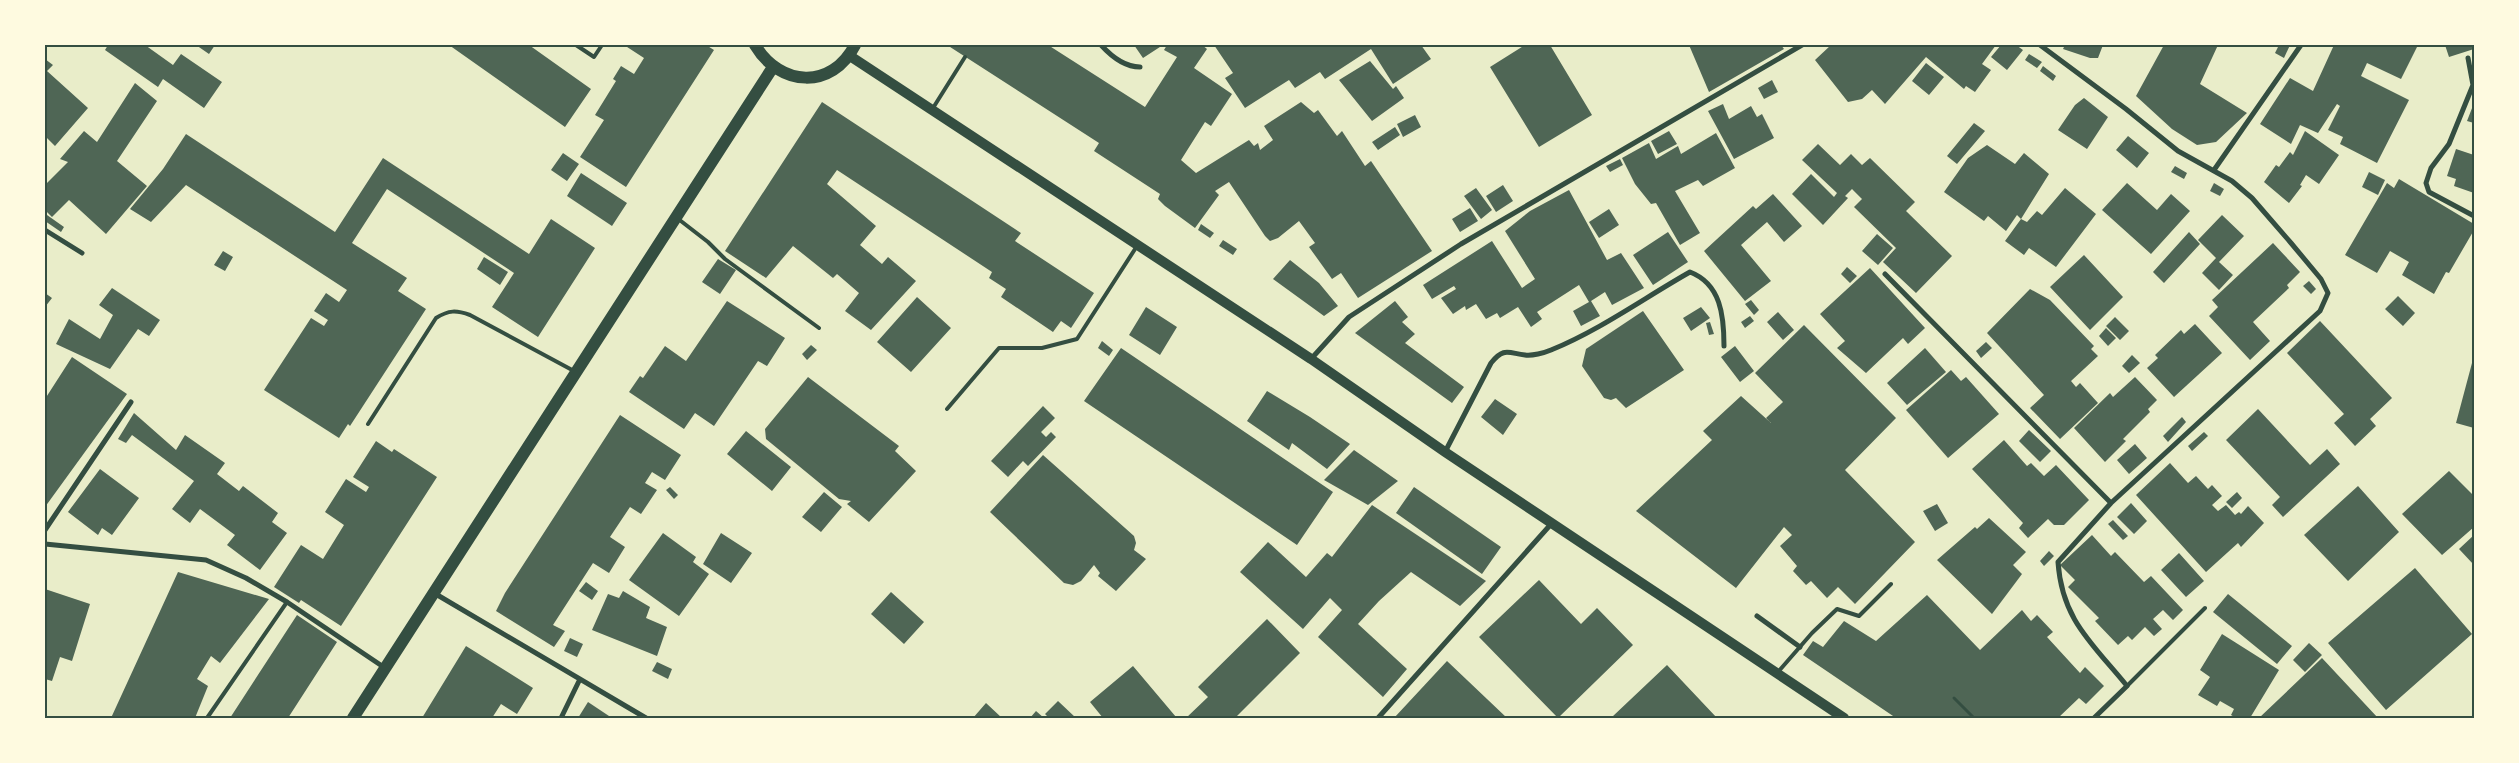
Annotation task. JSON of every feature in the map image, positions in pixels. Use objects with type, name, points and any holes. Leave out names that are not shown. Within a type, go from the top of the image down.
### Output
[{"type":"main road","points":[[755,45],[762,57],[773,67],[786,74],[814,77],[840,66],[852,50],[932,110],[1311,359],[1445,452],[1844,718]]},
{"type":"main road","points":[[353,718],[773,67]]},
{"type":"street","points":[[1100,45],[1108,53],[1130,67],[1140,67]]},
{"type":"street","points":[[1311,359],[1349,317],[1461,244],[1802,45]]},
{"type":"street","points":[[2040,45],[2178,150],[2232,181],[2252,198],[2321,279],[2328,293],[2320,310],[2111,504],[2058,562],[2059,579],[2064,601],[2073,620],[2127,686],[2094,718]]},
{"type":"street","points":[[2214,170],[2301,45]]},
{"type":"street","points":[[2468,58],[2473,85],[2448,144],[2431,168],[2426,182],[2429,192],[2474,216]]},
{"type":"street","points":[[45,230],[82,253]]},
{"type":"street","points":[[1445,452],[1491,363],[1498,355],[1511,350],[1525,355],[1548,351],[1603,324],[1690,272],[1703,277],[1716,294],[1724,320],[1724,346]]},
{"type":"street","points":[[1885,274],[2111,504]]},
{"type":"street","points":[[45,530],[131,402]]},
{"type":"street","points":[[1378,718],[1552,523]]},
{"type":"street","points":[[45,544],[206,560],[246,578],[287,602],[386,668]]},
{"type":"street","points":[[434,593],[646,718]]},
{"type":"street","points":[[1757,616],[1800,647]]},
{"type":"street","points":[[561,718],[580,679]]},
{"type":"lane","points":[[576,45],[594,57],[602,45]]},
{"type":"lane","points":[[932,110],[965,57]]},
{"type":"lane","points":[[675,217],[708,242],[725,259],[819,328]]},
{"type":"lane","points":[[947,409],[999,348],[1042,348],[1076,339],[1137,246]]},
{"type":"lane","points":[[368,424],[436,318],[446,312],[456,310],[470,315],[576,372]]},
{"type":"lane","points":[[1777,673],[1837,609],[1860,616],[1891,584]]},
{"type":"lane","points":[[207,718],[287,602]]},
{"type":"lane","points":[[2127,686],[2205,608]]},
{"type":"path","points":[[1954,698],[1974,718]]},
{"type":"building","points":[[108,45],[145,45],[173,65],[181,54],[222,82],[204,108],[163,79],[158,87],[105,50]]},
{"type":"building","points":[[196,45],[215,45],[209,54]]},
{"type":"building","points":[[449,45],[529,45],[591,89],[565,127]]},
{"type":"building","points":[[624,45],[706,45],[714,50],[626,187],[580,157],[604,120],[595,115],[616,81],[613,79],[621,66],[634,74],[644,58]]},
{"type":"building","points":[[947,45],[1048,45],[1145,107],[1177,57],[1164,50],[1167,45],[1202,45],[1207,49],[1194,68],[1232,94],[1211,126],[1205,122],[1181,160],[1196,173],[1249,140],[1254,146],[1258,143],[1260,150],[1273,140],[1264,126],[1301,102],[1314,113],[1318,110],[1337,136],[1342,131],[1365,166],[1371,161],[1432,251],[1358,298],[1341,273],[1332,279],[1309,247],[1315,243],[1299,221],[1278,238],[1270,241],[1229,182],[1215,191],[1219,195],[1195,228],[1165,206],[1158,199],[1160,194],[1094,151],[1099,143]]},
{"type":"building","points":[[1134,45],[1163,45],[1143,58]]},
{"type":"building","points":[[1214,45],[1421,45],[1431,59],[1393,84],[1371,49],[1325,79],[1320,72],[1295,88],[1289,80],[1245,108],[1225,78],[1233,73]]},
{"type":"building","points":[[1525,45],[1550,45],[1592,115],[1539,147],[1490,67]]},
{"type":"building","points":[[1689,45],[1781,45],[1784,49],[1709,92]]},
{"type":"building","points":[[1831,45],[1996,45],[1982,64],[1991,70],[1975,92],[1966,86],[1964,89],[1926,57],[1885,104],[1872,90],[1862,99],[1848,102],[1815,60]]},
{"type":"building","points":[[2001,45],[2016,45],[2023,50],[2007,70],[1991,57]]},
{"type":"building","points":[[2065,45],[2103,45],[2098,58],[2090,58],[2063,49]]},
{"type":"building","points":[[2164,45],[2218,45],[2200,84],[2247,113],[2216,142],[2197,145],[2172,129],[2136,96]]},
{"type":"building","points":[[2279,45],[2290,45],[2284,58],[2275,53]]},
{"type":"building","points":[[2334,45],[2418,45],[2401,79],[2367,63],[2361,76],[2409,100],[2377,163],[2340,144],[2343,137],[2328,130],[2340,106],[2337,104],[2318,133],[2300,125],[2291,144],[2260,124],[2290,78],[2313,91]]},
{"type":"building","points":[[2445,45],[2474,45],[2474,49],[2449,57]]},
{"type":"building","points":[[2029,54],[2042,62],[2037,68],[2025,60]]},
{"type":"building","points":[[45,59],[53,65],[47,71],[88,108],[55,146],[45,136]]},
{"type":"building","points":[[1370,61],[1393,89],[1396,86],[1404,98],[1372,121],[1339,80]]},
{"type":"building","points":[[1926,63],[1944,77],[1929,95],[1912,81]]},
{"type":"building","points":[[2043,66],[2056,76],[2053,81],[2040,71]]},
{"type":"building","points":[[1772,80],[1778,92],[1764,99],[1758,88]]},
{"type":"building","points":[[135,83],[157,101],[117,161],[147,186],[106,234],[69,200],[52,217],[45,210],[45,185],[68,162],[60,159],[84,131],[97,142]]},
{"type":"building","points":[[2084,98],[2108,117],[2087,149],[2058,130],[2075,105]]},
{"type":"building","points":[[822,102],[1021,233],[1015,241],[1094,293],[1071,328],[1061,321],[1053,332],[1001,297],[1006,289],[989,278],[992,272],[837,170],[827,184],[876,226],[860,245],[882,264],[888,257],[916,281],[871,330],[845,311],[859,293],[837,274],[833,278],[793,246],[766,278],[725,251]]},
{"type":"building","points":[[2474,103],[2474,123],[2467,121]]},
{"type":"building","points":[[1723,104],[1729,119],[1751,106],[1757,117],[1762,114],[1774,138],[1734,159],[1708,111]]},
{"type":"building","points":[[1415,115],[1421,127],[1403,137],[1397,124]]},
{"type":"building","points":[[1974,123],[1985,131],[1957,164],[1947,156]]},
{"type":"building","points":[[1395,127],[1400,135],[1378,150],[1372,142]]},
{"type":"building","points":[[1669,131],[1677,144],[1658,154],[1651,141]]},
{"type":"building","points":[[2305,131],[2339,155],[2319,184],[2306,175],[2300,185],[2302,186],[2289,203],[2264,182],[2276,165],[2279,167],[2290,152],[2293,155]]},
{"type":"building","points":[[1716,133],[1735,168],[1703,186],[1698,180],[1675,191],[1700,233],[1680,245],[1656,203],[1651,204],[1635,184],[1622,158],[1649,143],[1656,159],[1678,146],[1681,154]]},
{"type":"building","points":[[186,134],[335,232],[383,158],[529,254],[551,219],[595,248],[538,337],[492,307],[514,273],[387,189],[352,243],[407,278],[398,291],[426,309],[350,426],[348,424],[339,438],[264,390],[311,318],[324,326],[328,320],[314,311],[326,293],[339,302],[347,290],[186,185],[151,222],[130,209],[163,169]]},
{"type":"building","points":[[2128,136],[2149,153],[2137,168],[2116,150]]},
{"type":"building","points":[[1818,144],[1840,165],[1851,154],[1862,165],[1870,158],[1915,202],[1906,211],[1952,256],[1916,293],[1883,262],[1896,248],[1854,207],[1862,199],[1852,189],[1845,196],[1848,198],[1823,225],[1792,194],[1811,174],[1834,197],[1837,193],[1802,160]]},
{"type":"building","points":[[1987,145],[2015,164],[2024,153],[2049,174],[2021,219],[2017,215],[2006,231],[1988,216],[1984,221],[1944,192],[1968,158]]},
{"type":"building","points":[[2456,149],[2474,155],[2474,193],[2454,186],[2456,179],[2447,176]]},
{"type":"building","points":[[563,153],[579,164],[567,181],[551,170]]},
{"type":"building","points":[[1620,159],[1623,165],[1610,172],[1606,166]]},
{"type":"building","points":[[2175,166],[2187,173],[2184,179],[2171,172]]},
{"type":"building","points":[[2369,172],[2385,180],[2378,195],[2362,187]]},
{"type":"building","points":[[581,173],[627,203],[612,226],[567,196]]},
{"type":"building","points":[[2399,179],[2474,224],[2474,230],[2449,273],[2446,272],[2434,294],[2402,275],[2409,262],[2390,251],[2377,273],[2345,255],[2387,183],[2394,188]]},
{"type":"building","points":[[2127,183],[2157,210],[2171,194],[2190,211],[2151,254],[2102,210]]},
{"type":"building","points":[[2214,183],[2224,189],[2220,196],[2210,191]]},
{"type":"building","points":[[1503,185],[1513,201],[1496,212],[1486,196]]},
{"type":"building","points":[[1476,188],[1492,210],[1481,219],[1464,196]]},
{"type":"building","points":[[2065,188],[2096,214],[2056,267],[2029,248],[2024,255],[2005,241],[2021,219],[2027,222],[2037,211],[2042,215]]},
{"type":"building","points":[[1569,190],[1607,260],[1621,253],[1644,288],[1612,305],[1605,292],[1591,301],[1600,316],[1581,326],[1573,311],[1589,302],[1579,285],[1537,312],[1542,319],[1531,327],[1518,307],[1500,318],[1497,313],[1486,319],[1476,304],[1466,310],[1465,306],[1453,314],[1441,298],[1456,289],[1454,286],[1432,299],[1423,285],[1492,241],[1522,288],[1535,279],[1505,231],[1530,211]]},
{"type":"building","points":[[1773,194],[1802,226],[1784,242],[1767,222],[1741,245],[1771,281],[1745,301],[1704,251],[1753,206],[1756,209]]},
{"type":"building","points":[[1470,208],[1478,221],[1460,232],[1452,219]]},
{"type":"building","points":[[1609,209],[1619,225],[1599,238],[1589,222]]},
{"type":"building","points":[[47,215],[64,227],[61,232],[45,221]]},
{"type":"building","points":[[2222,215],[2244,236],[2219,262],[2233,275],[2219,290],[2202,273],[2216,258],[2198,240]]},
{"type":"building","points":[[1201,224],[1214,233],[1210,238],[1198,230]]},
{"type":"building","points":[[1668,232],[1688,262],[1653,285],[1633,255]]},
{"type":"building","points":[[2189,232],[2200,244],[2164,283],[2153,272]]},
{"type":"building","points":[[1877,234],[1893,248],[1878,265],[1862,251]]},
{"type":"building","points":[[1223,240],[1237,249],[1233,255],[1219,246]]},
{"type":"building","points":[[2273,243],[2300,272],[2287,285],[2289,288],[2253,322],[2270,341],[2250,360],[2209,316],[2218,307],[2212,300]]},
{"type":"building","points":[[223,251],[233,257],[225,271],[214,265]]},
{"type":"building","points":[[2084,255],[2123,297],[2090,330],[2050,287]]},
{"type":"building","points":[[484,257],[508,272],[500,285],[477,269]]},
{"type":"building","points":[[718,259],[736,270],[720,294],[702,282]]},
{"type":"building","points":[[1290,260],[1319,283],[1338,306],[1324,316],[1273,279]]},
{"type":"building","points":[[1847,267],[1857,276],[1850,283],[1841,274]]},
{"type":"building","points":[[1870,268],[1925,328],[1908,344],[1903,338],[1866,373],[1837,348],[1845,341],[1820,314]]},
{"type":"building","points":[[2309,281],[2316,289],[2311,294],[2303,286]]},
{"type":"building","points":[[112,288],[160,320],[149,336],[138,329],[110,369],[56,344],[69,319],[100,339],[113,315],[99,305]]},
{"type":"building","points":[[2030,289],[2050,300],[2094,346],[2091,349],[2098,356],[2071,381],[2076,387],[2080,383],[2098,403],[2060,439],[2030,408],[2044,395],[1987,333]]},
{"type":"building","points":[[45,293],[52,298],[45,307]]},
{"type":"building","points":[[2398,296],[2415,313],[2403,326],[2385,309]]},
{"type":"building","points":[[917,297],[951,328],[911,372],[877,342]]},
{"type":"building","points":[[1751,300],[1759,310],[1754,315],[1745,304]]},
{"type":"building","points":[[727,301],[785,338],[767,366],[758,361],[714,426],[695,413],[684,429],[629,392],[640,376],[643,378],[665,346],[686,361]]},
{"type":"building","points":[[1395,301],[1408,317],[1402,322],[1415,334],[1405,343],[1464,387],[1452,403],[1355,333]]},
{"type":"building","points":[[1146,307],[1177,327],[1160,355],[1129,335]]},
{"type":"building","points":[[1701,307],[1710,318],[1691,331],[1683,318]]},
{"type":"building","points":[[1643,311],[1684,370],[1626,408],[1616,398],[1611,400],[1604,398],[1582,366],[1586,349]]},
{"type":"building","points":[[1778,312],[1794,330],[1783,340],[1767,322]]},
{"type":"building","points":[[1750,316],[1754,321],[1745,328],[1741,322]]},
{"type":"building","points":[[2115,317],[2129,331],[2120,340],[2106,326]]},
{"type":"building","points":[[2320,321],[2392,398],[2370,419],[2376,426],[2355,446],[2334,423],[2344,414],[2287,353]]},
{"type":"building","points":[[1710,322],[1714,334],[1709,335],[1706,323]]},
{"type":"building","points":[[2195,324],[2222,353],[2174,397],[2147,368],[2158,358],[2155,355],[2181,330],[2184,334]]},
{"type":"building","points":[[1804,325],[1896,418],[1845,470],[1915,542],[1855,604],[1838,587],[1827,598],[1811,581],[1806,585],[1793,571],[1797,566],[1780,546],[1792,535],[1784,527],[1736,588],[1636,511],[1712,440],[1703,431],[1741,396],[1771,423],[1766,418],[1783,402],[1755,373]]},
{"type":"building","points":[[2106,328],[2116,338],[2108,346],[2099,336]]},
{"type":"building","points":[[1102,341],[1113,350],[1109,356],[1098,348]]},
{"type":"building","points":[[1986,342],[1992,348],[1981,358],[1976,351]]},
{"type":"building","points":[[811,345],[817,350],[807,360],[802,354]]},
{"type":"building","points":[[1735,346],[1754,371],[1740,382],[1721,357]]},
{"type":"building","points":[[1121,348],[1333,492],[1297,545],[1084,401]]},
{"type":"building","points":[[1925,348],[1946,372],[1907,405],[1887,383]]},
{"type":"building","points":[[2132,355],[2140,363],[2129,373],[2122,366]]},
{"type":"building","points":[[72,357],[127,394],[45,507],[45,399]]},
{"type":"building","points":[[2472,363],[2474,364],[2474,428],[2456,423]]},
{"type":"building","points":[[1951,370],[1961,381],[1966,377],[1999,414],[1948,458],[1906,410]]},
{"type":"building","points":[[808,377],[899,446],[895,451],[916,471],[869,522],[847,504],[851,501],[839,499],[766,439],[765,429]]},
{"type":"building","points":[[2135,377],[2157,400],[2148,409],[2150,412],[2123,439],[2126,441],[2105,462],[2074,428],[2110,393],[2113,397]]},
{"type":"building","points":[[1267,391],[1350,444],[1327,469],[1292,443],[1289,450],[1247,421]]},
{"type":"building","points":[[1495,399],[1517,414],[1503,435],[1481,417]]},
{"type":"building","points":[[1043,406],[1055,418],[1041,432],[1046,437],[1051,432],[1056,437],[1028,466],[1023,461],[1008,477],[991,461]]},
{"type":"building","points":[[2258,409],[2310,465],[2327,449],[2340,464],[2283,517],[2272,505],[2280,497],[2226,440]]},
{"type":"building","points":[[134,413],[176,450],[185,435],[225,463],[217,474],[239,491],[243,486],[278,513],[272,522],[287,533],[260,570],[227,545],[235,535],[200,509],[190,523],[172,509],[194,481],[132,435],[126,443],[118,439]]},
{"type":"building","points":[[620,415],[681,455],[665,480],[652,472],[645,483],[657,490],[641,514],[630,507],[610,537],[625,547],[609,573],[593,563],[553,625],[565,631],[554,647],[496,611],[505,593]]},
{"type":"building","points":[[2182,417],[2186,422],[2168,442],[2163,436]]},
{"type":"building","points":[[2029,430],[2051,451],[2040,462],[2019,441]]},
{"type":"building","points":[[746,431],[791,467],[772,491],[727,454]]},
{"type":"building","points":[[2204,432],[2208,436],[2192,451],[2188,446]]},
{"type":"building","points":[[2004,440],[2027,466],[2031,463],[2044,476],[2056,465],[2089,500],[2064,525],[2054,525],[2048,519],[2028,538],[2019,528],[2023,523],[1972,469]]},
{"type":"building","points":[[376,441],[392,452],[394,449],[437,477],[341,626],[301,600],[299,603],[274,587],[301,545],[323,559],[344,525],[325,512],[346,479],[366,492],[369,487],[353,477]]},
{"type":"building","points":[[2135,444],[2147,458],[2129,474],[2117,460]]},
{"type":"building","points":[[1354,450],[1398,481],[1368,505],[1324,480]]},
{"type":"building","points":[[1043,455],[1134,536],[1136,543],[1134,550],[1146,559],[1116,591],[1098,576],[1100,573],[1094,565],[1081,581],[1073,585],[1064,583],[990,512]]},
{"type":"building","points":[[2170,463],[2188,483],[2196,476],[2208,489],[2212,485],[2222,496],[2212,505],[2218,511],[2226,505],[2235,515],[2239,512],[2241,514],[2248,506],[2264,523],[2241,547],[2238,543],[2206,572],[2136,495]]},
{"type":"building","points":[[100,469],[139,498],[112,535],[102,528],[98,535],[68,512]]},
{"type":"building","points":[[2449,471],[2474,496],[2474,527],[2442,555],[2402,514]]},
{"type":"building","points":[[2358,486],[2399,532],[2348,581],[2304,535]]},
{"type":"building","points":[[670,487],[678,495],[674,499],[666,490]]},
{"type":"building","points":[[1414,487],[1501,547],[1482,574],[1396,513]]},
{"type":"building","points":[[824,492],[842,507],[821,532],[802,517]]},
{"type":"building","points":[[2237,492],[2242,498],[2232,508],[2226,502]]},
{"type":"building","points":[[2131,503],[2147,521],[2134,534],[2117,517]]},
{"type":"building","points":[[1937,504],[1948,523],[1935,531],[1923,511]]},
{"type":"building","points":[[1372,505],[1486,581],[1460,606],[1411,572],[1379,601],[1358,624],[1407,669],[1383,697],[1318,637],[1342,610],[1330,598],[1303,629],[1240,572],[1268,542],[1306,577],[1327,553],[1332,557]]},
{"type":"building","points":[[1989,518],[2026,552],[2013,565],[2022,574],[1992,614],[1937,560],[1975,527],[1977,529]]},
{"type":"building","points":[[2113,520],[2128,536],[2123,540],[2108,524]]},
{"type":"building","points":[[663,533],[696,557],[693,562],[709,574],[679,616],[629,580]]},
{"type":"building","points":[[721,533],[752,553],[731,583],[703,564]]},
{"type":"building","points":[[2092,535],[2111,556],[2115,552],[2144,582],[2151,576],[2183,610],[2173,620],[2163,610],[2153,619],[2162,629],[2154,636],[2145,627],[2132,640],[2128,636],[2118,645],[2095,621],[2099,618],[2068,587],[2075,580],[2060,565]]},
{"type":"building","points":[[2474,535],[2474,565],[2459,549]]},
{"type":"building","points":[[2049,551],[2054,556],[2044,566],[2040,561]]},
{"type":"building","points":[[2179,553],[2204,581],[2186,597],[2161,570]]},
{"type":"building","points":[[2415,568],[2472,634],[2386,710],[2328,643]]},
{"type":"building","points":[[178,572],[269,599],[220,663],[211,656],[197,679],[208,686],[195,718],[111,718]]},
{"type":"building","points":[[1539,580],[1581,624],[1597,608],[1633,645],[1558,718],[1479,637]]},
{"type":"building","points":[[586,582],[598,591],[592,600],[579,591]]},
{"type":"building","points":[[45,589],[90,604],[72,661],[60,657],[52,681],[45,679]]},
{"type":"building","points":[[623,591],[650,607],[646,618],[667,627],[657,656],[592,630],[608,594],[619,598]]},
{"type":"building","points":[[891,592],[924,622],[904,644],[871,614]]},
{"type":"building","points":[[2228,594],[2292,646],[2277,664],[2213,612]]},
{"type":"building","points":[[1927,595],[1980,650],[2022,610],[2031,621],[2037,615],[2053,632],[2047,637],[2080,673],[2085,667],[2104,686],[2086,704],[2079,698],[2058,718],[1896,718],[1803,655],[1813,641],[1823,647],[1844,621],[1876,641]]},
{"type":"building","points":[[297,615],[337,642],[288,718],[230,718]]},
{"type":"building","points":[[1267,619],[1300,653],[1235,718],[1186,718],[1208,697],[1198,687]]},
{"type":"building","points":[[2222,634],[2279,670],[2250,718],[2236,718],[2231,715],[2234,709],[2220,701],[2217,706],[2198,695],[2210,677],[2200,670]]},
{"type":"building","points":[[570,638],[583,644],[577,657],[564,651]]},
{"type":"building","points":[[2309,643],[2322,655],[2305,672],[2293,660]]},
{"type":"building","points":[[466,646],[533,688],[517,714],[501,704],[492,718],[422,718]]},
{"type":"building","points":[[2322,658],[2378,718],[2259,718]]},
{"type":"building","points":[[1447,661],[1507,718],[1394,718]]},
{"type":"building","points":[[657,662],[672,669],[668,679],[652,671]]},
{"type":"building","points":[[1667,665],[1717,718],[1612,717]]},
{"type":"building","points":[[1133,666],[1176,717],[1103,718],[1090,702]]},
{"type":"building","points":[[1058,701],[1076,718],[1049,718],[1045,714]]},
{"type":"building","points":[[588,702],[612,718],[578,718]]},
{"type":"building","points":[[986,703],[1002,718],[973,718]]},
{"type":"building","points":[[1036,711],[1044,718],[1030,718]]}]
